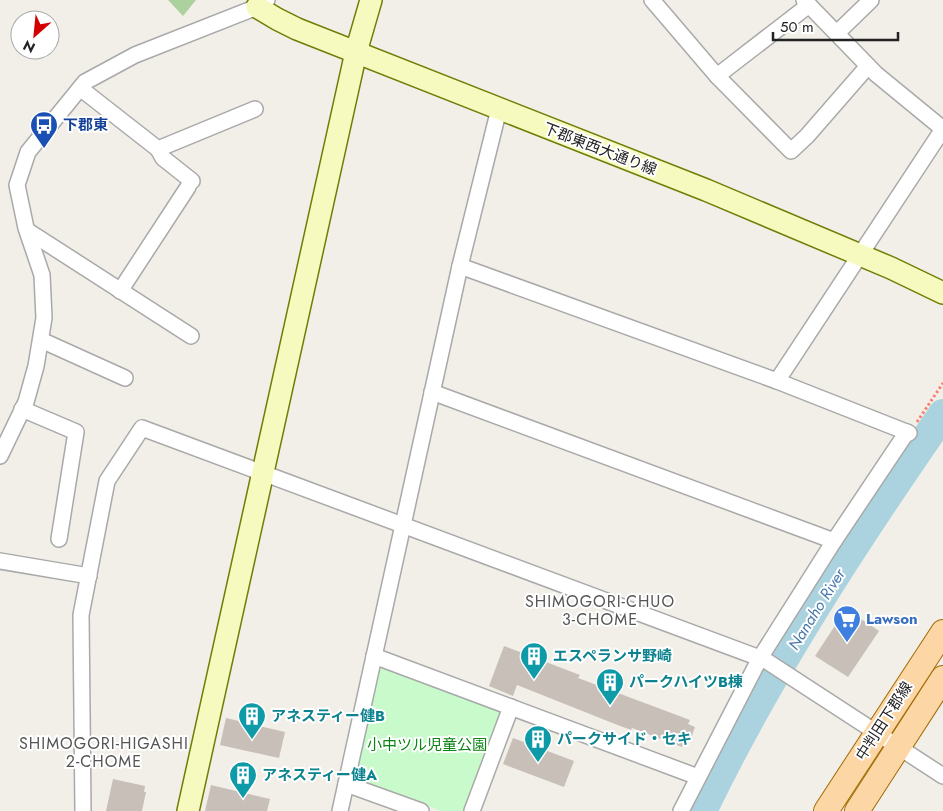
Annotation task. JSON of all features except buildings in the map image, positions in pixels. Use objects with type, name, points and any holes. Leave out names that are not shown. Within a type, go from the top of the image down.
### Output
[{"type":"main road","name":"中判田下郡線","points":[[826,811],[943,632]]},
{"type":"main road","name":"中判田下郡線","points":[[857,811],[943,678]]},
{"type":"street","points":[[188,811],[356,52],[371,0]]},
{"type":"street","points":[[653,0],[717,76],[791,151],[807,136],[868,66]]},
{"type":"street","points":[[837,33],[871,0]]},
{"type":"street","points":[[0,456],[22,409],[36,366],[44,318],[42,275],[28,231],[17,185],[28,152],[85,82],[135,55],[262,3]]},
{"type":"street","name":"下郡東西大通り線","points":[[262,3],[277,19],[297,29],[706,190],[860,255],[943,293]]},
{"type":"street","points":[[717,76],[807,3],[868,66],[942,132],[777,381]]},
{"type":"street","points":[[80,88],[158,149],[163,158],[190,184],[120,291]]},
{"type":"street","points":[[158,149],[255,109]]},
{"type":"street","points":[[340,811],[460,266],[499,109]]},
{"type":"street","points":[[28,231],[191,336]]},
{"type":"street","points":[[460,266],[777,381],[908,433],[834,541],[763,659],[681,811]]},
{"type":"street","points":[[40,340],[125,378]]},
{"type":"street","points":[[432,392],[834,541]]},
{"type":"street","points":[[22,409],[76,432],[59,539]]},
{"type":"street","points":[[83,811],[82,614],[107,481],[142,428],[763,659],[943,776]]},
{"type":"street","points":[[0,561],[89,576]]},
{"type":"street","points":[[374,656],[698,777]]},
{"type":"street","points":[[472,811],[511,707]]},
{"type":"street","points":[[346,784],[421,811]]},
{"type":"path","points":[[908,433],[943,383]]},
{"type":"green space","points":[[168,0],[196,0],[183,16]]},
{"type":"green space","name":"小中ツル児童公園","points":[[384,667],[499,710],[502,718],[469,811],[441,811],[359,781],[355,775],[377,671]]},
{"type":"waterway","name":"Nanaho River","points":[[702,811],[728,759],[784,658],[846,559],[943,414]]},
{"type":"place","name":"下郡東","points":[[44,149]]},
{"type":"place","name":"Lawson","points":[[847,643]]},
{"type":"place","name":"エスペランサ野崎","points":[[534,680]]},
{"type":"place","name":"パークハイツB棟","points":[[610,706]]},
{"type":"place","name":"アネスティー健B","points":[[252,740]]},
{"type":"place","name":"パークサイド・セキ","points":[[538,763]]},
{"type":"place","name":"アネスティー健A","points":[[243,799]]},
{"type":"district","name":"SHIMOGORI-CHUO 3-CHOME","points":[[600,610]]},
{"type":"district","name":"SHIMOGORI-HIGASHI 2-CHOME","points":[[104,752]]}]
